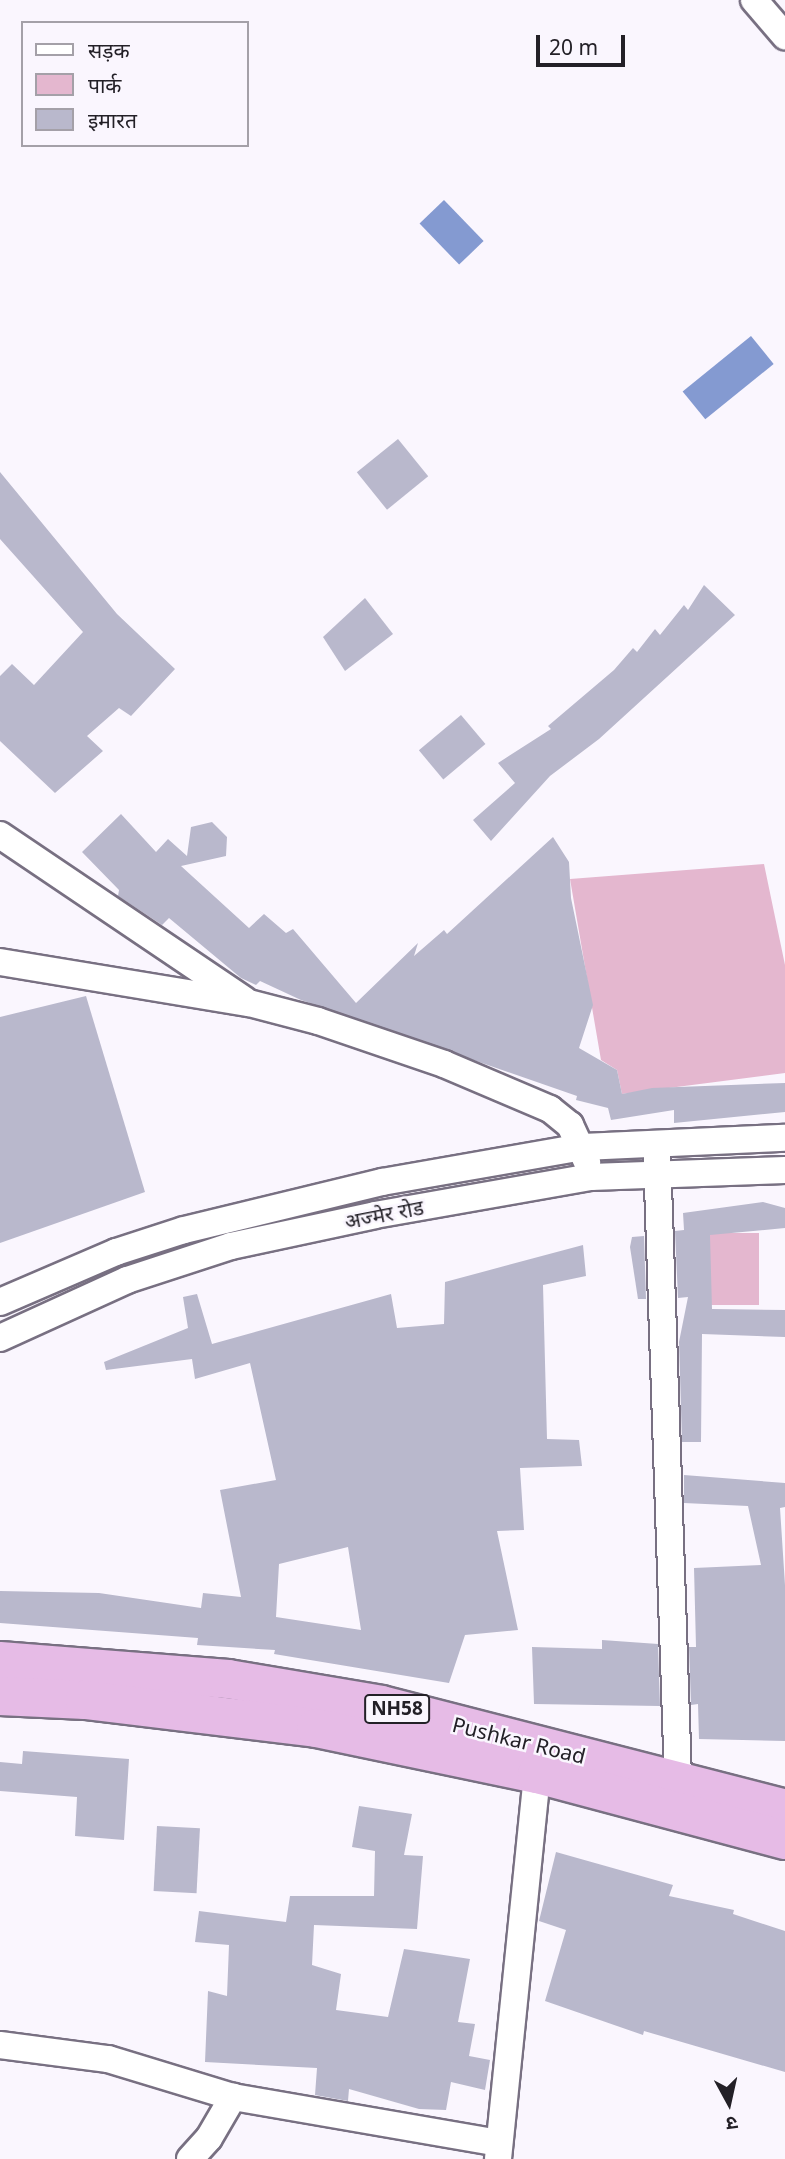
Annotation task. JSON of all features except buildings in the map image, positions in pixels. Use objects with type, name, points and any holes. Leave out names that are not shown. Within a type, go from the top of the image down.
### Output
[{"type":"highway","name":"Pushkar Road","points":[[0,1661],[228,1679],[381,1705],[785,1808]]},
{"type":"highway","name":"Pushkar Road","points":[[0,1696],[85,1700],[316,1728],[537,1774],[785,1840]]},
{"type":"street","points":[[754,0],[785,36]]},
{"type":"street","points":[[0,835],[249,1003]]},
{"type":"street","points":[[0,962],[249,1003],[318,1021],[443,1064],[551,1109],[569,1125],[583,1147],[591,1177]]},
{"type":"street","name":"अज्मेर रोड","points":[[0,1302],[116,1252],[241,1214],[382,1182],[583,1147],[658,1141],[785,1138]]},
{"type":"street","points":[[658,1141],[656,1172],[678,1779]]},
{"type":"street","name":"अज्मेर रोड","points":[[0,1338],[127,1280],[244,1243],[375,1214],[591,1177],[656,1172],[785,1170]]},
{"type":"street","points":[[116,1252],[127,1280]]},
{"type":"street","points":[[0,2045],[108,2059],[233,2096],[498,2151],[537,1774]]},
{"type":"street","points":[[190,2159],[209,2138],[233,2096]]},
{"type":"green space","points":[[764,864],[785,965],[785,1073],[622,1094],[617,1070],[601,1060],[570,879]]},
{"type":"green space","points":[[710,1233],[759,1233],[759,1305],[710,1305]]},
{"type":"water","points":[[444,200],[484,241],[459,265],[420,224]]},
{"type":"water","points":[[751,336],[774,364],[705,419],[683,391]]}]
